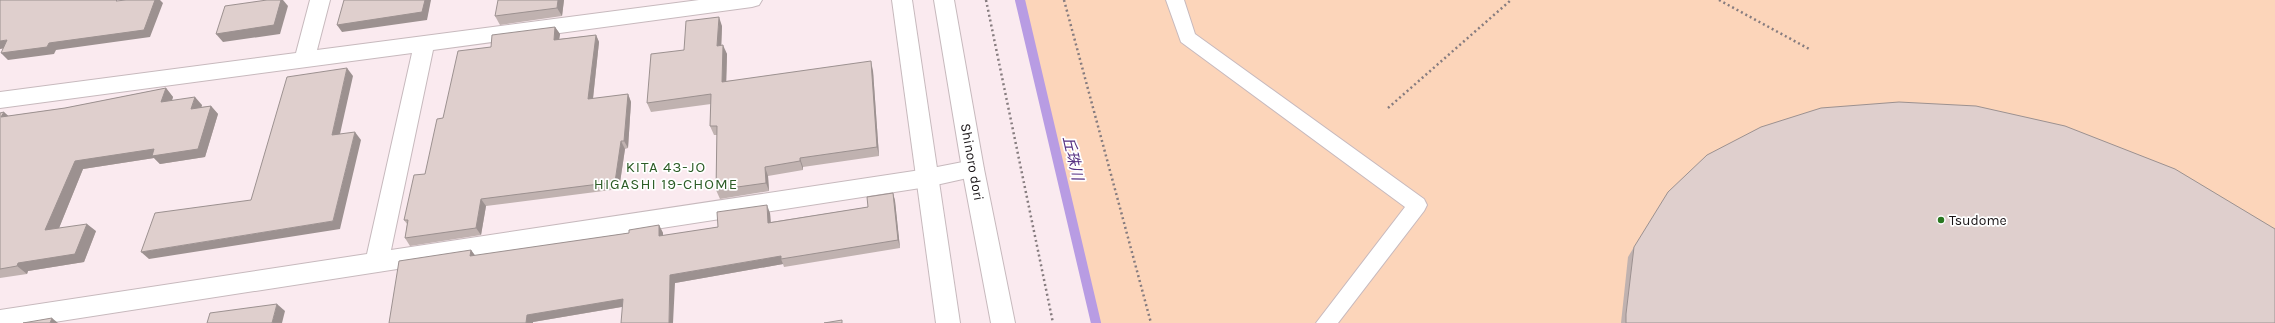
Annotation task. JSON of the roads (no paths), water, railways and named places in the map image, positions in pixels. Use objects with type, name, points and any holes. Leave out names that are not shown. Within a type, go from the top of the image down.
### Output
[{"type":"street","points":[[304,60],[320,0]]},
{"type":"street","points":[[0,100],[752,0]]},
{"type":"street","points":[[902,0],[948,323]]},
{"type":"street","name":"Shinoro dori","points":[[944,0],[973,169],[1003,323]]},
{"type":"street","points":[[377,262],[424,44]]},
{"type":"street","points":[[0,320],[927,178],[973,169]]},
{"type":"lane","points":[[1175,0],[1187,37],[1417,205],[1326,323]]},
{"type":"waterway","name":"丘珠川","points":[[1020,0],[1096,323]]},
{"type":"place","name":"Tsudome","points":[[1941,220]]},
{"type":"district","name":"KITA 43-JO HIGASHI 19-CHOME","points":[[666,176]]}]
